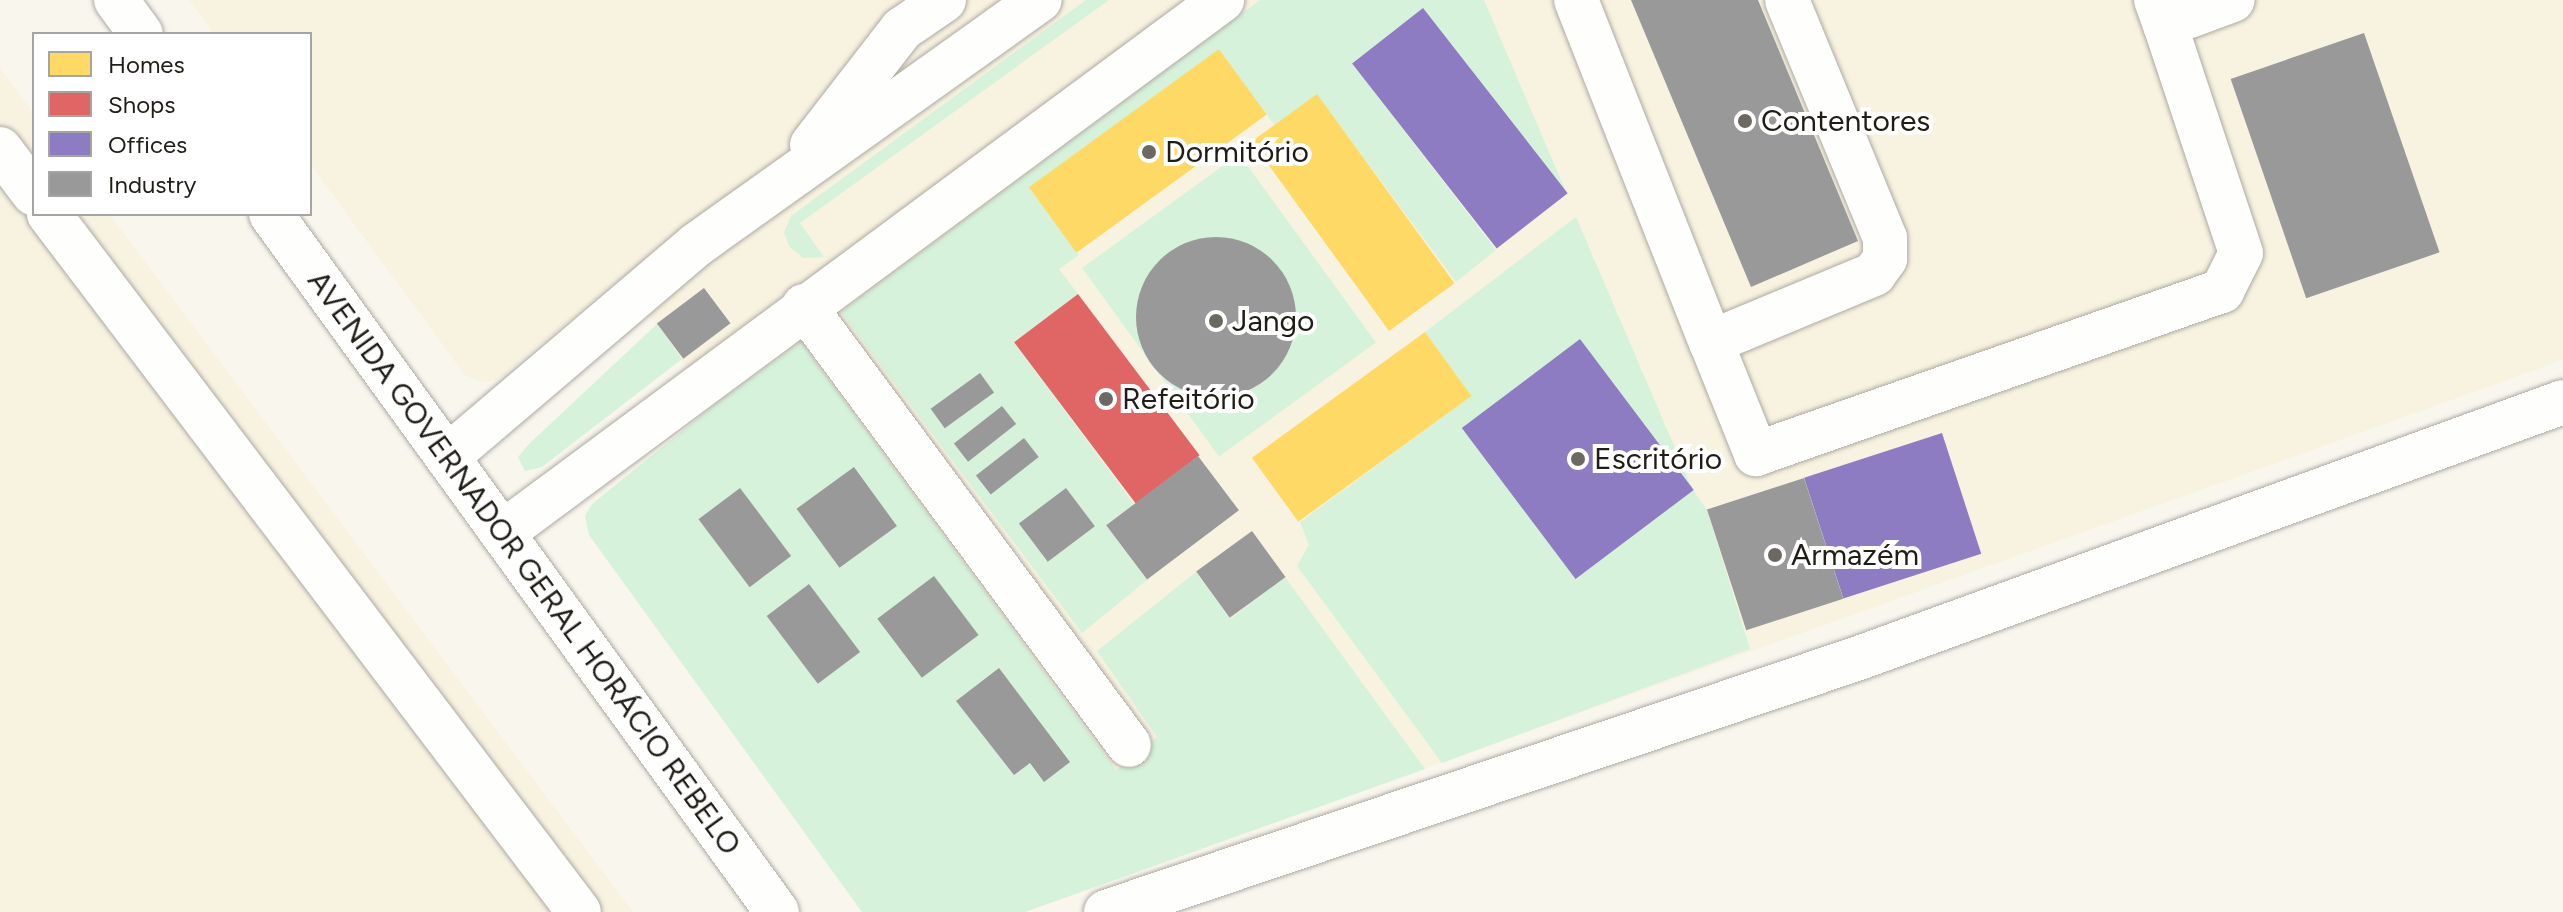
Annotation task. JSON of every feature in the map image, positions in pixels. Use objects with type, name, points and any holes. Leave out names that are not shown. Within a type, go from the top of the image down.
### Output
[{"type":"street","points":[[116,0],[140,32]]},
{"type":"street","points":[[782,183],[902,29],[944,0]]},
{"type":"street","points":[[447,457],[696,245],[1039,0]]},
{"type":"street","points":[[502,533],[804,306],[1222,0]]},
{"type":"street","points":[[1576,0],[1756,454],[2222,291],[2241,253],[2161,13],[2233,0]]},
{"type":"street","points":[[1711,342],[1874,274],[1885,259],[1885,238],[1787,0]]},
{"type":"street","points":[[0,149],[32,191]]},
{"type":"street","points":[[51,216],[579,912]]},
{"type":"street","name":"AVENIDA GOVERNADOR GERAL HORÁCIO REBELO","points":[[272,216],[777,912]]},
{"type":"street","points":[[804,306],[1129,745]]},
{"type":"street","points":[[1106,912],[1859,658],[2563,402]]},
{"type":"shaded area","points":[[189,0],[2563,0],[2563,360],[1025,912],[862,912],[589,535],[585,516],[592,504],[713,406],[622,277],[497,380],[481,382],[465,375],[312,167],[312,32],[213,32]]},
{"type":"shaded area","points":[[0,69],[32,111],[32,216],[111,216],[633,912],[0,912]]},
{"type":"green space","points":[[1086,0],[1109,0],[800,223],[824,257],[803,258],[789,246],[784,232],[791,216]]},
{"type":"green space","points":[[1260,0],[1484,0],[1567,194],[1423,8],[1352,63],[1496,250],[1456,282],[1317,95],[1275,126],[1219,49],[1031,190],[1079,255],[1059,269],[1078,294],[1014,342],[1134,504],[1106,525],[1147,580],[1082,633],[841,312]]},
{"type":"green space","points":[[1239,154],[1376,343],[1219,457],[1082,268]]},
{"type":"green space","points":[[1576,217],[1693,490],[1707,510],[1750,649],[1442,763],[1297,566],[1309,545],[1300,522],[1471,396],[1425,332]]},
{"type":"green space","points":[[657,324],[682,359],[542,467],[525,471],[518,457],[529,444]]},
{"type":"green space","points":[[801,342],[1116,770],[1157,737],[1097,651],[1196,572],[1230,619],[1285,577],[1425,769],[1025,912],[862,912],[589,535],[585,516],[592,504],[713,406]]},
{"type":"building: Homes","name":"Dormitório","points":[[1219,49],[1267,115],[1076,253],[1029,187]]},
{"type":"building: Homes","name":"Dormitório","points":[[1317,94],[1455,283],[1389,331],[1251,142]]},
{"type":"building: Homes","points":[[1425,332],[1471,396],[1298,522],[1252,458]]},
{"type":"building: Shops","name":"Refeitório","points":[[1078,294],[1200,455],[1136,503],[1014,342]]},
{"type":"building: Offices","points":[[1423,8],[1568,193],[1497,249],[1352,63]]},
{"type":"building: Offices","name":"Escritório","points":[[1580,339],[1694,490],[1576,579],[1462,428]]},
{"type":"building: Offices","points":[[1942,433],[1981,554],[1843,599],[1804,478]]},
{"type":"building: Industry","name":"Contentores","points":[[1631,0],[1758,0],[1858,241],[1751,287]]},
{"type":"building: Industry","points":[[2364,33],[2440,252],[2306,298],[2231,79]]},
{"type":"building: Industry","name":"Jango","points":[[1216,237],[1246,243],[1272,261],[1290,287],[1296,317],[1290,347],[1272,373],[1246,391],[1216,397],[1186,391],[1160,373],[1142,347],[1136,317],[1142,287],[1160,261],[1186,243]]},
{"type":"building: Industry","points":[[704,288],[730,323],[683,359],[657,324]]},
{"type":"building: Industry","points":[[980,373],[994,392],[945,428],[931,409]]},
{"type":"building: Industry","points":[[1002,406],[1016,424],[968,462],[954,444]]},
{"type":"building: Industry","points":[[1024,438],[1039,457],[991,494],[976,476]]},
{"type":"building: Industry","points":[[1198,456],[1239,510],[1147,580],[1106,525]]},
{"type":"building: Industry","points":[[854,467],[897,526],[839,568],[797,509]]},
{"type":"building: Industry","name":"Armazém","points":[[1804,478],[1843,599],[1746,630],[1707,510]]},
{"type":"building: Industry","points":[[740,488],[791,556],[750,587],[698,519]]},
{"type":"building: Industry","points":[[1066,488],[1095,526],[1048,562],[1019,524]]},
{"type":"building: Industry","points":[[1252,531],[1286,577],[1230,618],[1196,572]]},
{"type":"building: Industry","points":[[934,576],[979,635],[922,678],[877,619]]},
{"type":"building: Industry","points":[[809,584],[860,652],[818,684],[767,616]]},
{"type":"building: Industry","points":[[999,668],[1070,762],[1044,782],[1030,763],[1014,775],[956,701]]},
{"type":"place","name":"Contentores","points":[[1745,121]]},
{"type":"place","name":"Dormitório","points":[[1149,152]]},
{"type":"place","name":"Jango","points":[[1216,321]]},
{"type":"place","name":"Refeitório","points":[[1106,399]]},
{"type":"place","name":"Escritório","points":[[1578,459]]},
{"type":"place","name":"Armazém","points":[[1775,555]]}]
